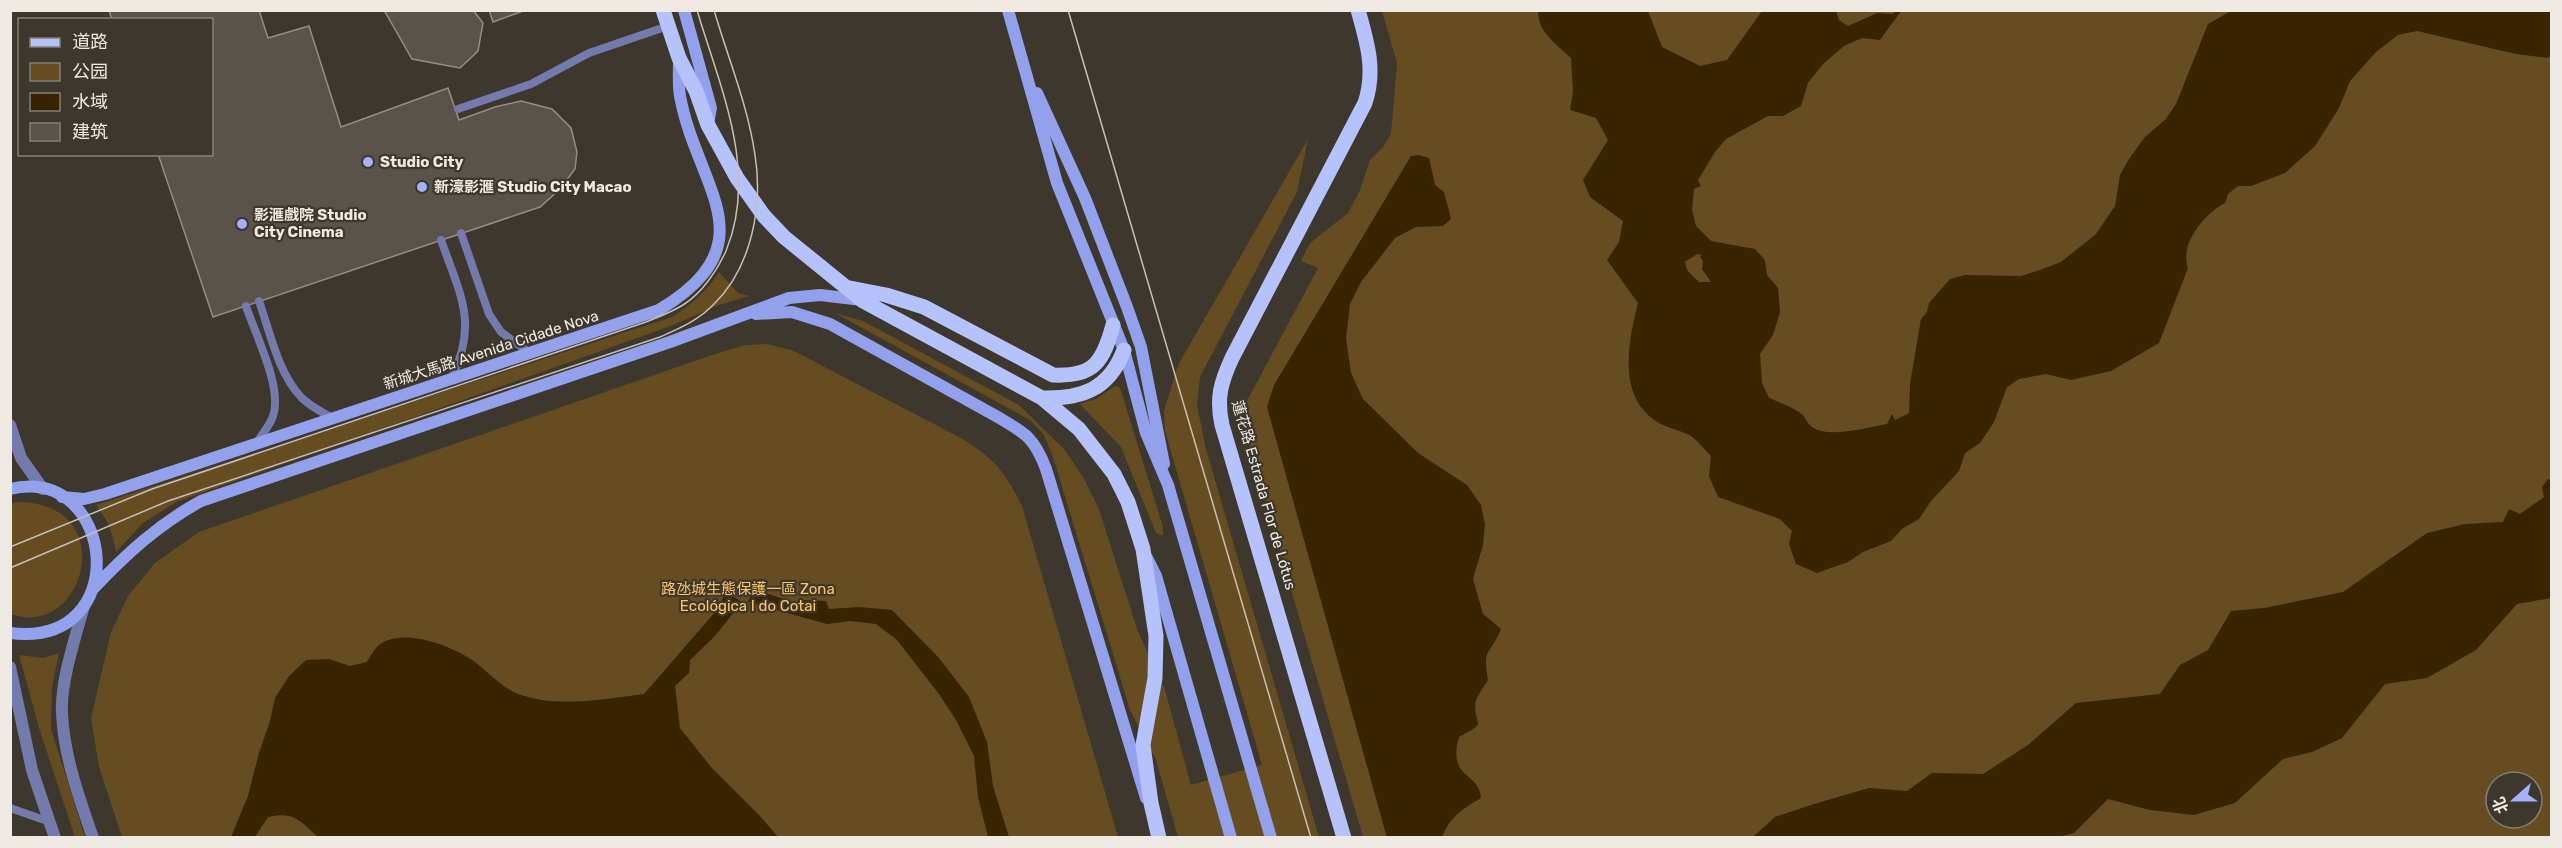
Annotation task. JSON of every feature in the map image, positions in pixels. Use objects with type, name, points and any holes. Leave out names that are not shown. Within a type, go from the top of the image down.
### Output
[{"type":"main road","points":[[663,10],[679,58],[696,91],[708,125],[726,159],[764,216],[784,237],[863,301],[1042,398],[1079,429],[1105,460],[1128,502],[1143,549],[1156,576],[1231,837]]},
{"type":"main road","points":[[684,10],[711,108],[708,125]]},
{"type":"main road","points":[[1008,10],[1057,183],[1124,350],[1146,434],[1168,485]]},
{"type":"main road","name":"蓮花路 Estrada Flor de Lótus","points":[[1344,837],[1222,425],[1218,398],[1220,385],[1232,358],[1365,103],[1371,82],[1371,62],[1358,10]]},
{"type":"main road","name":"新城大馬路 Avenida Cidade Nova","points":[[62,496],[84,499],[105,494],[658,310],[690,290],[705,273],[716,255],[721,234],[718,213],[680,96],[679,58]]},
{"type":"main road","points":[[1026,70],[1089,208],[1130,317],[1143,358],[1168,485],[1271,837]]},
{"type":"main road","points":[[846,288],[886,295],[924,307],[1053,375],[1077,375],[1094,367],[1107,349],[1113,325]]},
{"type":"main road","points":[[720,324],[768,304],[806,295],[837,296],[863,301]]},
{"type":"main road","points":[[93,589],[144,538],[168,519],[201,501],[720,324],[755,314],[792,312],[830,324],[996,416],[1034,442],[1046,470],[1143,792],[1158,831]]},
{"type":"main road","points":[[1042,398],[1077,396],[1091,391],[1113,372],[1124,350]]},
{"type":"main road","points":[[10,489],[20,487],[43,489],[62,496],[78,510],[90,527],[98,547],[98,568],[93,589],[84,606],[69,621],[49,631],[27,635],[10,633]]},
{"type":"main road","points":[[1143,549],[1156,636],[1156,657],[1154,687],[1143,746],[1158,831]]},
{"type":"street","points":[[10,425],[21,458],[43,489]]},
{"type":"street","points":[[84,606],[69,659],[62,711],[69,764],[93,837]]},
{"type":"street","points":[[10,667],[33,770],[55,837]]},
{"type":"lane","points":[[458,109],[531,84],[589,53],[668,26]]},
{"type":"lane","points":[[461,233],[489,314],[501,332],[530,353]]},
{"type":"lane","points":[[441,240],[459,292],[466,333],[462,357],[451,379]]},
{"type":"lane","points":[[259,302],[290,382],[302,398],[333,418]]},
{"type":"lane","points":[[246,306],[273,383],[276,401],[274,416],[255,444]]},
{"type":"lane","points":[[10,808],[50,822]]},
{"type":"green space","points":[[1382,11],[2551,11],[2551,837],[1363,837],[1240,414],[1318,268],[1301,261],[1310,243],[1348,213],[1360,190],[1370,160],[1384,146],[1391,133],[1397,63]]},
{"type":"green space","points":[[1308,139],[1297,192],[1200,377],[1197,405],[1206,449],[1319,837],[1178,837],[1156,760],[1130,710],[1053,457],[1044,435],[1030,420],[835,313],[863,321],[1019,405],[1065,450],[1083,477],[1099,509],[1137,629],[1165,690],[1191,785],[1262,765],[1165,431],[1164,411],[1178,365]]},
{"type":"green space","points":[[719,272],[738,293],[749,296],[716,306],[671,326],[176,502],[143,523],[116,552],[109,527],[96,505],[672,317],[698,297]]},
{"type":"green space","name":"路氹城生態保護一區 Zona Ecológica I do Cotai","points":[[767,344],[794,351],[959,437],[990,459],[1003,474],[1022,506],[1118,837],[122,837],[99,767],[91,718],[111,632],[128,596],[155,563],[199,532],[715,354],[745,345]]},
{"type":"green space","points":[[1115,386],[1119,387],[1122,394],[1163,527],[1163,536],[1156,533],[1121,447],[1080,404],[1096,399]]},
{"type":"green space","points":[[15,502],[49,507],[70,522],[81,544],[81,567],[73,590],[58,608],[37,617],[11,614],[10,504]]},
{"type":"green space","points":[[59,653],[52,687],[51,729],[85,837],[75,837],[39,728],[19,655],[43,658]]},
{"type":"water","points":[[1538,11],[1648,11],[1662,47],[1700,66],[1727,60],[1762,11],[1836,11],[1839,20],[1848,26],[1877,13],[1893,14],[1901,11],[1880,40],[1862,38],[1844,46],[1823,64],[1808,83],[1801,106],[1783,116],[1768,116],[1726,139],[1698,180],[1701,186],[1694,189],[1692,210],[1696,226],[1711,241],[1755,249],[1765,260],[1767,275],[1778,288],[1780,312],[1773,335],[1760,354],[1762,383],[1769,398],[1799,412],[1812,427],[1828,432],[1887,424],[1892,414],[1895,420],[1909,413],[1910,384],[1921,319],[1927,312],[1929,303],[1950,279],[1965,275],[2021,276],[2061,262],[2096,234],[2115,206],[2120,175],[2129,159],[2145,137],[2165,120],[2176,104],[2208,24],[2231,11],[2551,11],[2552,55],[2547,58],[2516,54],[2417,31],[2398,35],[2376,52],[2350,81],[2339,108],[2315,146],[2285,173],[2251,186],[2238,186],[2228,194],[2225,203],[2202,222],[2190,240],[2186,259],[2188,268],[2159,343],[2111,371],[2071,380],[2046,374],[2019,379],[2007,387],[1994,422],[1980,443],[1965,453],[1959,471],[1931,501],[1919,519],[1902,529],[1891,541],[1863,552],[1848,562],[1817,573],[1796,564],[1789,544],[1792,531],[1780,519],[1718,497],[1709,476],[1711,456],[1691,436],[1661,424],[1647,414],[1637,401],[1631,386],[1629,353],[1638,303],[1607,260],[1619,242],[1623,221],[1590,197],[1583,180],[1608,140],[1596,118],[1570,110],[1573,92],[1571,58],[1544,31]],"holes":[[[1697,254],[1702,255],[1700,257],[1703,261],[1702,269],[1711,282],[1699,282],[1687,270],[1685,262]]]},
{"type":"water","points":[[1419,155],[1429,158],[1435,185],[1444,192],[1451,219],[1443,226],[1416,227],[1395,238],[1361,282],[1350,304],[1346,338],[1351,373],[1363,399],[1418,453],[1467,485],[1481,505],[1485,524],[1483,545],[1473,579],[1483,614],[1501,629],[1488,652],[1486,669],[1488,680],[1476,701],[1478,725],[1459,737],[1456,751],[1460,768],[1475,783],[1481,798],[1457,814],[1442,837],[1387,838],[1267,407],[1274,385],[1411,156]]},
{"type":"water","points":[[2548,479],[2552,480],[2551,598],[2517,604],[2476,650],[2427,678],[2385,684],[2342,738],[2312,752],[2283,759],[2235,803],[2194,815],[2150,810],[2108,799],[2074,833],[2058,837],[1753,837],[1775,817],[1869,788],[1907,791],[1932,773],[1983,774],[2028,745],[2076,703],[2160,694],[2180,665],[2208,650],[2231,611],[2264,608],[2343,592],[2427,533],[2465,524],[2503,522],[2509,509],[2520,514],[2544,497],[2542,487]]},
{"type":"water","points":[[753,589],[799,604],[803,600],[826,601],[829,609],[859,607],[892,610],[939,658],[969,697],[987,742],[993,786],[1009,837],[988,837],[978,797],[974,756],[956,720],[939,694],[897,640],[876,624],[850,621],[827,624],[748,602]]},
{"type":"water","points":[[726,592],[742,602],[715,636],[690,660],[689,673],[675,686],[680,728],[711,767],[778,837],[318,837],[296,819],[277,815],[268,817],[255,837],[231,837],[248,796],[275,698],[289,676],[306,660],[329,659],[350,666],[367,662],[376,649],[386,641],[396,638],[420,639],[455,650],[471,659],[509,689],[531,698],[563,702],[644,694],[716,611]]},
{"type":"building","name":"Studio City","points":[[109,10],[259,10],[268,38],[309,26],[341,127],[448,88],[459,120],[495,107],[521,101],[552,109],[571,128],[577,152],[575,169],[560,189],[540,207],[213,317],[159,156],[213,156],[213,18],[111,18]]},
{"type":"building","points":[[384,10],[473,10],[483,23],[478,51],[460,68],[412,59]]},
{"type":"building","points":[[489,10],[526,10],[493,22]]},
{"type":"tram line","points":[[10,547],[152,489],[646,322],[690,300],[708,281],[726,251],[735,221],[739,191],[737,160],[725,99],[697,10]]},
{"type":"tram line","points":[[10,568],[168,501],[660,337],[702,315],[727,289],[738,272],[752,234],[757,194],[755,155],[748,118],[714,10]]},
{"type":"tram line","points":[[1068,10],[1311,838]]},
{"type":"place","name":"Studio City","points":[[368,162]]},
{"type":"place","name":"新濠影滙 Studio City Macao","points":[[422,187]]},
{"type":"place","name":"影滙戲院 Studio City Cinema","points":[[242,224]]}]
